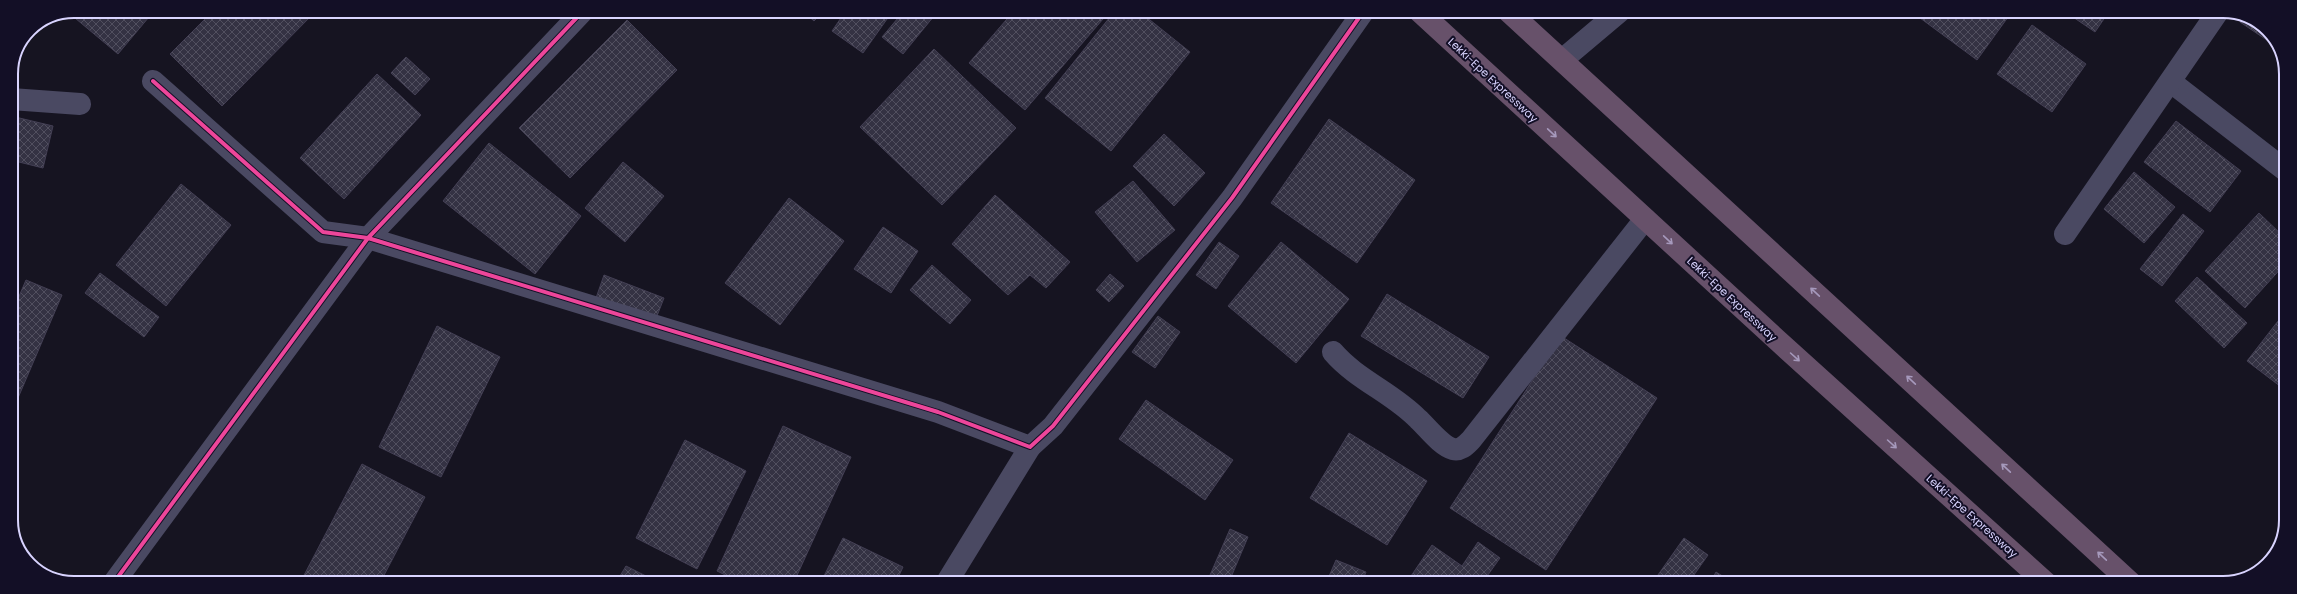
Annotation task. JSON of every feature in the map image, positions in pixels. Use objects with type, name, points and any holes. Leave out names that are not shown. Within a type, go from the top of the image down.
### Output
[{"type":"highway","name":"Lekki-Epe Expressway","points":[[1427,18],[1645,219],[2038,576]]},
{"type":"highway","points":[[1516,18],[2123,576]]},
{"type":"street","points":[[119,576],[368,238],[577,18]]},
{"type":"street","points":[[951,576],[1030,447],[1052,426],[1232,198],[1359,18]]},
{"type":"street","points":[[1562,60],[1612,18]]},
{"type":"street","points":[[2065,234],[2214,18]]},
{"type":"street","points":[[153,81],[323,232],[368,238],[938,412],[1030,447]]},
{"type":"street","points":[[2171,82],[2279,165]]},
{"type":"street","points":[[18,100],[80,104]]},
{"type":"street","points":[[1333,352],[1345,366],[1406,407],[1443,443],[1453,449],[1462,448],[1472,440],[1645,219]]},
{"type":"building","points":[[75,18],[148,18],[118,54]]},
{"type":"building","points":[[206,18],[309,18],[222,106],[170,54]]},
{"type":"building","points":[[841,18],[888,18],[863,53],[832,31]]},
{"type":"building","points":[[898,18],[932,18],[903,54],[882,37]]},
{"type":"building","points":[[1008,18],[1104,18],[1025,110],[969,63]]},
{"type":"building","points":[[1109,18],[1148,18],[1190,52],[1111,151],[1045,98]]},
{"type":"building","points":[[1920,18],[2007,18],[1977,60]]},
{"type":"building","points":[[2074,18],[2105,18],[2095,32]]},
{"type":"building","points":[[627,20],[677,70],[570,178],[519,128]]},
{"type":"building","points":[[2240,22],[2245,22],[2254,27],[2267,41]]},
{"type":"building","points":[[2032,25],[2086,64],[2052,112],[1997,74]]},
{"type":"building","points":[[934,49],[1016,128],[942,205],[860,127]]},
{"type":"building","points":[[406,57],[430,79],[415,95],[391,73]]},
{"type":"building","points":[[377,74],[421,115],[344,199],[300,158]]},
{"type":"building","points":[[18,118],[53,126],[43,168],[18,162]]},
{"type":"building","points":[[1329,119],[1415,180],[1357,263],[1271,203]]},
{"type":"building","points":[[2176,121],[2241,171],[2210,212],[2144,162]]},
{"type":"building","points":[[1164,134],[1205,173],[1174,206],[1133,166]]},
{"type":"building","points":[[489,143],[581,216],[535,274],[443,201]]},
{"type":"building","points":[[623,162],[664,196],[625,242],[585,208]]},
{"type":"building","points":[[2134,172],[2175,207],[2144,243],[2104,209]]},
{"type":"building","points":[[1133,181],[1175,230],[1137,262],[1095,212]]},
{"type":"building","points":[[181,184],[231,225],[166,306],[116,265]]},
{"type":"building","points":[[995,195],[1070,262],[1046,288],[1030,275],[1008,295],[952,244]]},
{"type":"building","points":[[789,198],[844,241],[780,325],[725,283]]},
{"type":"building","points":[[2259,213],[2279,232],[2279,271],[2245,308],[2205,271]]},
{"type":"building","points":[[2183,214],[2204,231],[2162,286],[2140,269]]},
{"type":"building","points":[[883,227],[918,251],[891,293],[854,269]]},
{"type":"building","points":[[1219,242],[1239,256],[1216,289],[1196,275]]},
{"type":"building","points":[[1281,242],[1349,299],[1296,363],[1228,306]]},
{"type":"building","points":[[932,265],[971,300],[950,324],[910,290]]},
{"type":"building","points":[[100,273],[159,317],[144,337],[85,293]]},
{"type":"building","points":[[1110,274],[1124,286],[1109,302],[1096,290]]},
{"type":"building","points":[[604,275],[664,298],[655,321],[596,298]]},
{"type":"building","points":[[2197,277],[2247,323],[2224,348],[2175,301]]},
{"type":"building","points":[[26,280],[62,295],[18,398],[18,299]]},
{"type":"building","points":[[1387,294],[1489,357],[1463,398],[1361,336]]},
{"type":"building","points":[[1158,316],[1180,332],[1155,368],[1132,352]]},
{"type":"building","points":[[2279,320],[2279,385],[2247,361]]},
{"type":"building","points":[[437,326],[500,357],[441,477],[379,447]]},
{"type":"building","points":[[1561,336],[1657,398],[1546,570],[1450,508]]},
{"type":"building","points":[[1146,400],[1233,460],[1205,500],[1119,439]]},
{"type":"building","points":[[783,426],[851,457],[797,576],[727,576],[717,571]]},
{"type":"building","points":[[1349,433],[1427,481],[1387,545],[1310,498]]},
{"type":"building","points":[[685,440],[746,471],[697,569],[636,538]]},
{"type":"building","points":[[362,464],[425,497],[384,576],[304,576]]},
{"type":"building","points":[[1230,529],[1248,537],[1232,576],[1210,576]]},
{"type":"building","points":[[843,538],[903,567],[899,576],[824,576]]},
{"type":"building","points":[[1684,538],[1708,555],[1693,576],[1657,576]]},
{"type":"building","points":[[1478,542],[1500,558],[1487,576],[1411,576],[1432,545],[1462,566]]},
{"type":"building","points":[[1336,560],[1366,572],[1364,576],[1329,576]]},
{"type":"building","points":[[626,566],[646,576],[620,576]]},
{"type":"building","points":[[1716,572],[1723,576],[1714,576]]},
{"type":"cycle path","points":[[119,576],[368,238],[576,18]]},
{"type":"cycle path","points":[[153,81],[323,232],[368,238],[938,412],[1030,447],[1053,426],[1232,198],[1359,18]]}]
